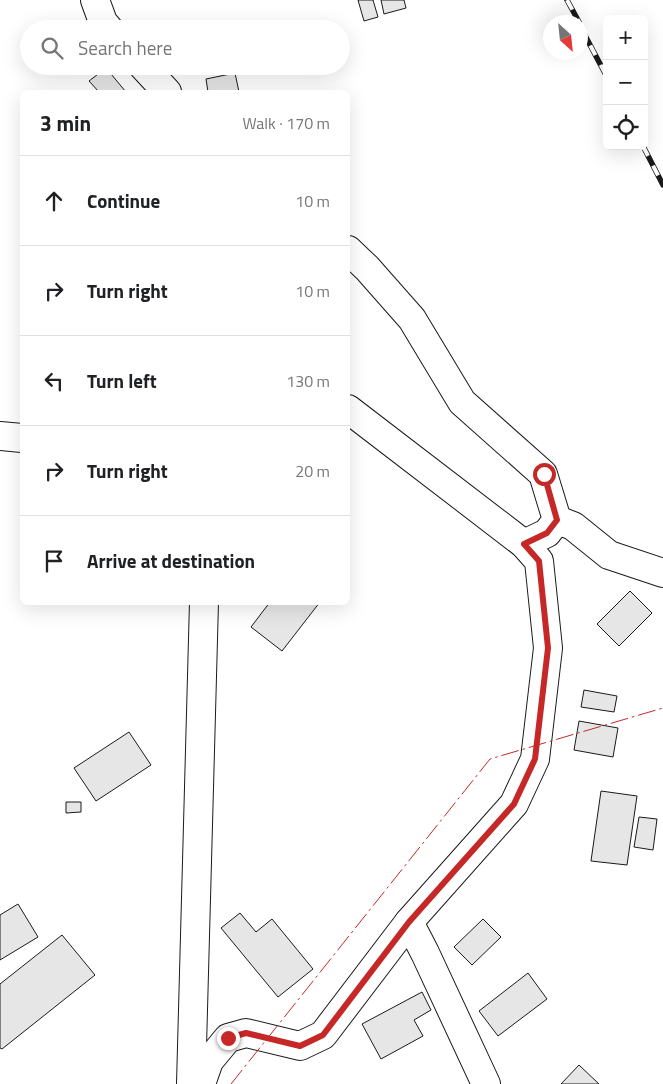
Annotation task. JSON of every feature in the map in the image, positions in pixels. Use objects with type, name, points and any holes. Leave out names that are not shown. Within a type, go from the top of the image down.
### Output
[{"type":"street","points":[[95,0],[102,20]]},
{"type":"street","points":[[151,75],[165,90]]},
{"type":"street","points":[[350,252],[412,318],[462,402],[544,474],[557,520]]},
{"type":"street","points":[[201,1084],[209,1061],[228,1038],[246,1033],[300,1046],[323,1035],[409,922],[514,804],[535,759],[548,648],[539,561],[524,544],[350,411]]},
{"type":"street","points":[[0,436],[20,438]]},
{"type":"street","points":[[524,544],[547,533],[557,520]]},
{"type":"street","points":[[557,520],[573,526],[610,555],[663,573]]},
{"type":"street","points":[[191,1084],[204,605]]},
{"type":"street","points":[[409,922],[486,1084]]},
{"type":"building","points":[[358,0],[373,0],[378,17],[364,21]]},
{"type":"building","points":[[381,0],[404,0],[406,8],[384,14]]},
{"type":"building","points":[[97,75],[112,75],[124,90],[97,90],[89,81]]},
{"type":"building","points":[[235,75],[239,90],[208,90],[206,79]]},
{"type":"building","points":[[630,591],[652,613],[619,646],[597,624]]},
{"type":"building","points":[[268,605],[318,605],[282,651],[251,627]]},
{"type":"building","points":[[584,690],[617,696],[614,712],[581,707]]},
{"type":"building","points":[[579,721],[618,728],[613,757],[574,750]]},
{"type":"building","points":[[129,732],[151,765],[96,801],[74,768]]},
{"type":"building","points":[[601,791],[637,796],[627,865],[591,861]]},
{"type":"building","points":[[66,802],[81,802],[81,812],[66,813]]},
{"type":"building","points":[[639,817],[657,819],[653,850],[634,847]]},
{"type":"building","points":[[18,904],[38,937],[0,960],[0,915]]},
{"type":"building","points":[[240,913],[256,932],[272,919],[313,969],[278,997],[221,928]]},
{"type":"building","points":[[483,919],[501,937],[472,965],[454,947]]},
{"type":"building","points":[[62,935],[95,975],[2,1049],[0,1048],[0,984]]},
{"type":"building","points":[[528,973],[547,999],[498,1036],[479,1011]]},
{"type":"building","points":[[422,992],[431,1010],[414,1020],[423,1036],[381,1059],[362,1024]]},
{"type":"building","points":[[579,1065],[599,1084],[561,1084]]},
{"type":"railway","points":[[567,0],[575,15]]},
{"type":"railway","points":[[588,41],[603,69]]},
{"type":"railway","points":[[645,150],[663,185]]},
{"type":"power","points":[[231,1084],[490,759],[663,708]]},
{"type":"route","points":[[228,1038],[246,1033],[300,1046],[323,1035],[409,922],[514,804],[535,759],[548,648],[539,561],[524,544],[547,533],[557,520],[544,474]]}]
